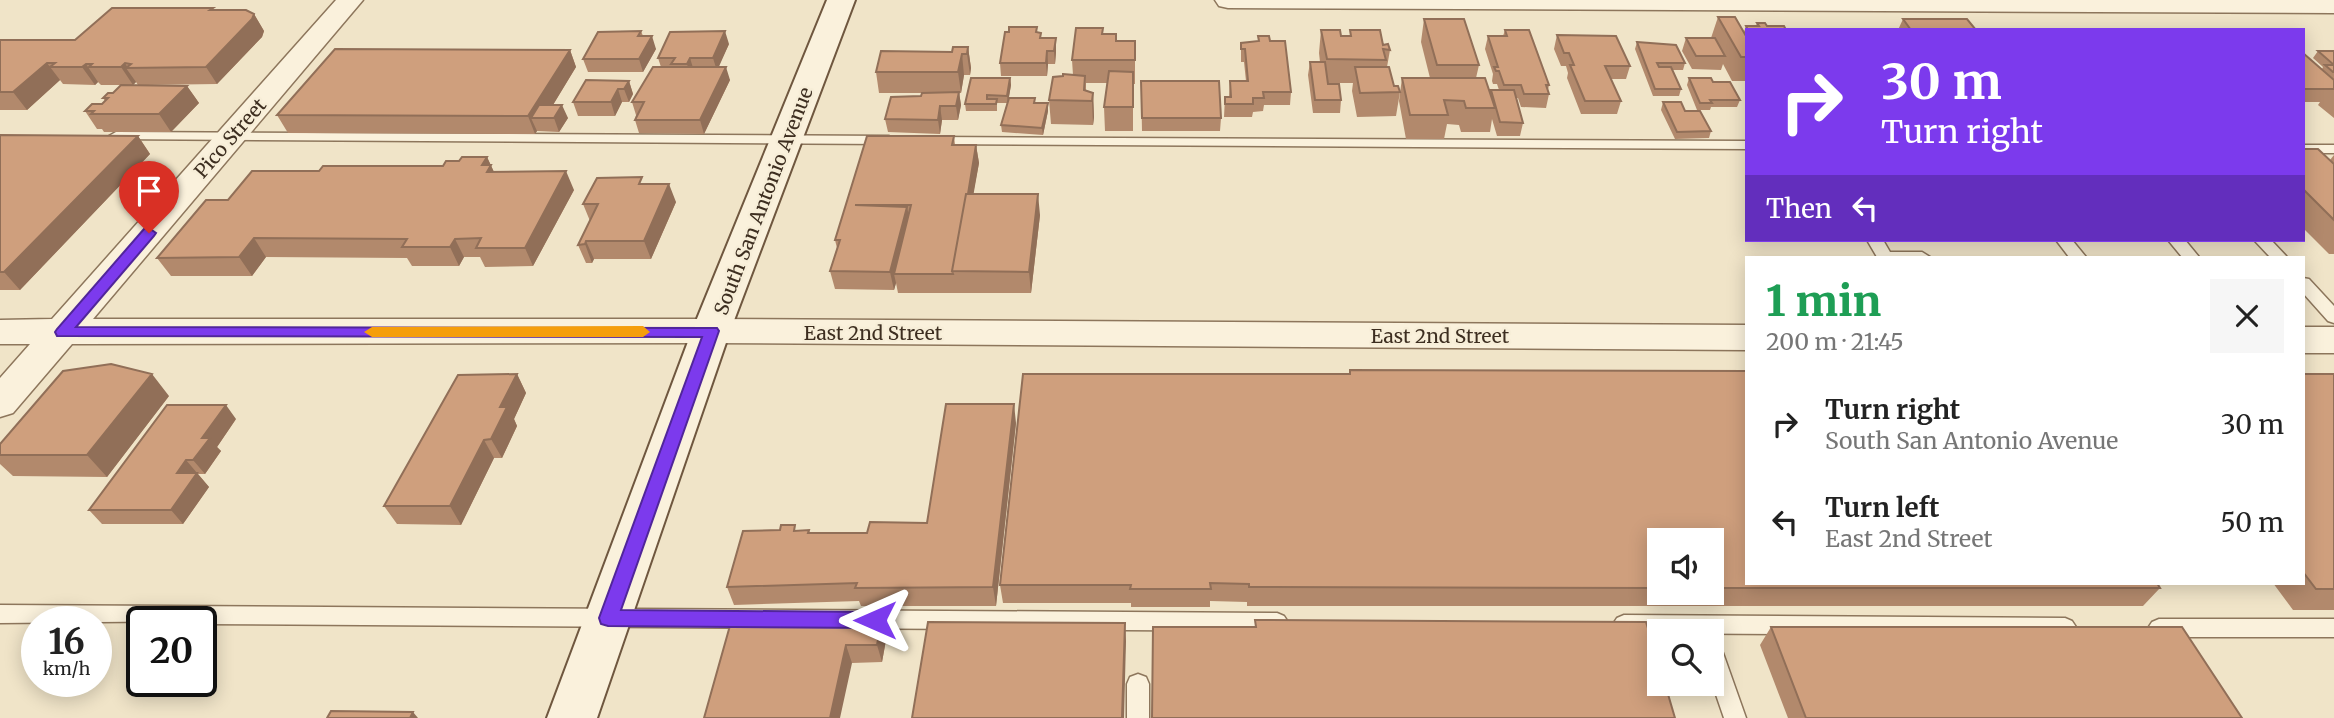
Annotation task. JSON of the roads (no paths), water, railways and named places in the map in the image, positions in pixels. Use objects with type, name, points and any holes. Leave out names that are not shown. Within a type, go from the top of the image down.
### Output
[{"type":"main road","name":"South San Antonio Avenue","points":[[572,718],[712,331],[841,0]]},
{"type":"street","name":"Pico Street","points":[[0,403],[350,0]]},
{"type":"street","points":[[1228,0],[2334,5]]},
{"type":"street","points":[[1807,2],[1825,28]]},
{"type":"street","name":"East 2nd Street","points":[[0,332],[712,331],[1745,338]]},
{"type":"street","points":[[2305,340],[2334,340]]},
{"type":"lane","points":[[95,136],[1745,145]]},
{"type":"lane","points":[[2305,149],[2334,149]]},
{"type":"lane","points":[[2066,242],[2077,256]]},
{"type":"lane","points":[[2178,242],[2190,256]]},
{"type":"lane","points":[[2264,242],[2278,256]]},
{"type":"lane","points":[[2305,285],[2334,317]]},
{"type":"lane","points":[[0,614],[1296,622]]},
{"type":"lane","points":[[1604,624],[1647,626]]},
{"type":"lane","points":[[1724,628],[2092,627]]},
{"type":"lane","points":[[2134,628],[2334,628]]},
{"type":"lane","points":[[1138,684],[1138,718]]},
{"type":"lane","points":[[1724,687],[1735,718]]}]
